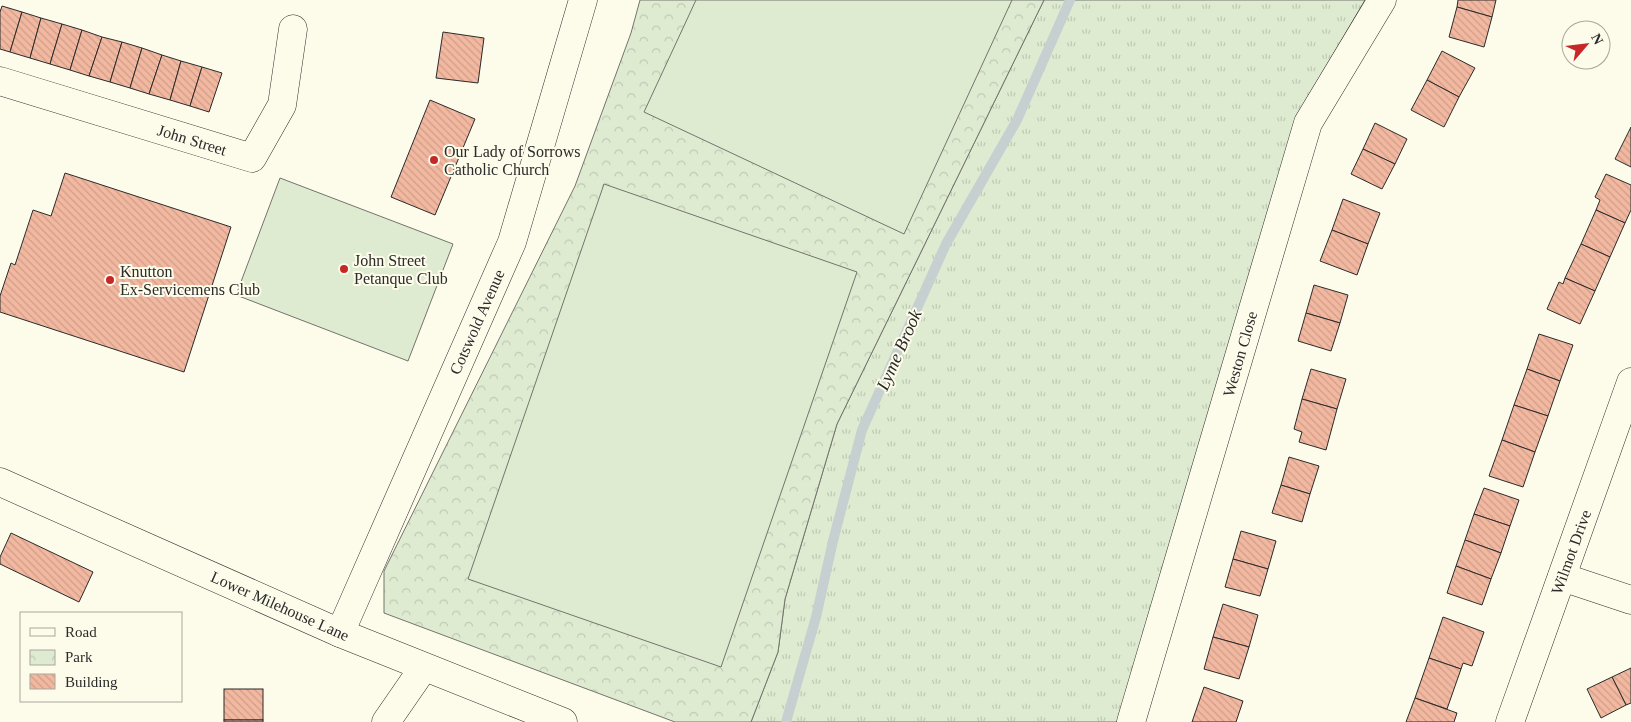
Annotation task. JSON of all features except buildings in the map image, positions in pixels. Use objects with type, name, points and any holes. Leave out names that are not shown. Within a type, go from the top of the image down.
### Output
[{"type":"street","name":"Cotswold Avenue","points":[[340,633],[512,242],[583,0]]},
{"type":"street","name":"Weston Close","points":[[1132,722],[1308,124],[1382,0]]},
{"type":"street","name":"John Street","points":[[0,81],[252,158],[282,105],[293,29]]},
{"type":"street","name":"Wilmot Drive","points":[[1510,722],[1631,382]]},
{"type":"street","name":"Lower Milehouse Lane","points":[[0,482],[340,633],[563,722]]},
{"type":"street","points":[[1562,577],[1631,600]]},
{"type":"street","points":[[386,722],[424,667]]},
{"type":"green space","points":[[640,0],[1044,0],[837,424],[785,599],[778,652],[751,722],[675,722],[384,613],[384,571],[575,186],[631,33]]},
{"type":"green space","points":[[696,0],[1012,0],[904,234],[644,112]]},
{"type":"green space","points":[[1044,0],[1365,0],[1305,102],[1117,722],[751,722],[778,652],[785,599],[837,424]]},
{"type":"green space","name":"John Street Petanque Club","points":[[280,178],[453,244],[408,361],[236,295]]},
{"type":"green space","points":[[604,184],[857,272],[721,667],[468,579]]},
{"type":"waterway","name":"Lyme Brook","points":[[786,722],[816,617],[833,541],[862,430],[946,244],[1017,120],[1070,0]]},
{"type":"place","name":"Our Lady of Sorrows Catholic Church","points":[[434,160]]},
{"type":"place","name":"John Street Petanque Club","points":[[344,269]]},
{"type":"place","name":"Knutton Ex-Servicemens Club","points":[[110,280]]}]
